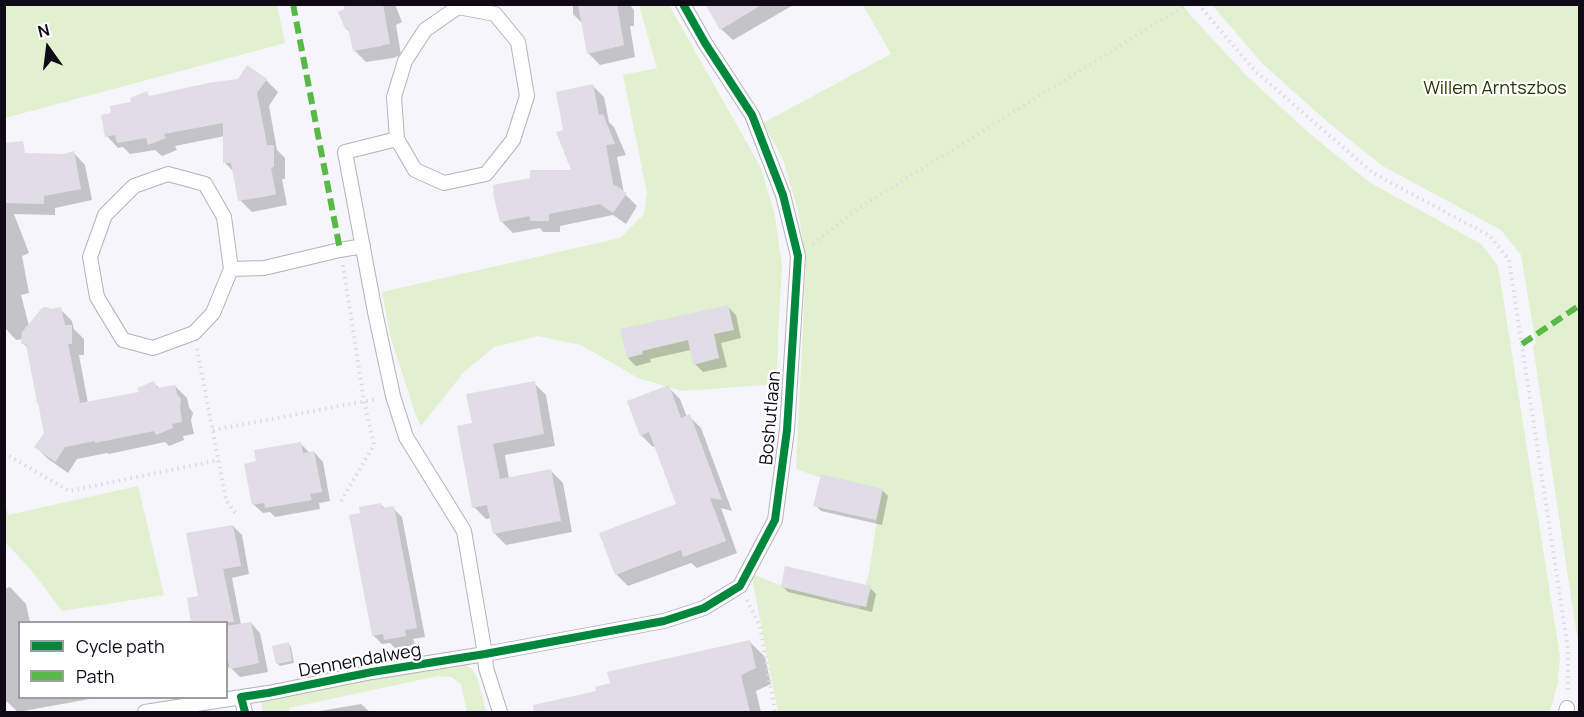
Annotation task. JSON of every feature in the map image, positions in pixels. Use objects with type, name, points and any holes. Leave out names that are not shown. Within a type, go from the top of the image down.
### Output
[{"type":"lane","name":"Boshutlaan","points":[[485,654],[664,621],[704,608],[740,585],[775,520],[787,430],[798,256],[783,195],[752,115],[705,43],[683,4]]},
{"type":"lane","points":[[458,7],[495,14],[518,42],[527,96],[513,140],[486,174],[444,183],[415,170],[397,139],[394,98],[405,61],[425,30],[458,7]]},
{"type":"lane","points":[[397,139],[345,152],[393,396],[406,436],[464,531],[486,668],[500,712]]},
{"type":"lane","points":[[168,174],[205,184],[224,217],[231,269],[213,313],[194,333],[153,348],[123,340],[97,297],[90,257],[105,215],[134,186],[168,174]]},
{"type":"lane","points":[[231,269],[264,268],[363,246]]},
{"type":"lane","name":"Dennendalweg","points":[[145,712],[268,693],[372,672],[485,654]]},
{"type":"lane","points":[[241,697],[245,712]]},
{"type":"path","points":[[798,256],[859,208],[1188,4]]},
{"type":"path","points":[[1198,4],[1256,72],[1374,173],[1490,236],[1509,260],[1568,649],[1567,710]]},
{"type":"path","points":[[340,250],[364,401],[374,445],[341,501]]},
{"type":"path","points":[[194,333],[226,500],[237,515]]},
{"type":"path","points":[[213,430],[393,396]]},
{"type":"path","points":[[4,453],[69,491],[219,460]]},
{"type":"path","points":[[740,585],[760,626],[775,712]]},
{"type":"green space","points":[[5,4],[277,5],[285,43],[5,118]]},
{"type":"green space","points":[[639,5],[669,5],[761,168],[775,216],[782,267],[777,384],[682,391],[638,378],[581,345],[538,336],[494,347],[464,372],[421,426],[390,335],[382,292],[620,238],[644,214],[647,193],[623,75],[657,68]]},
{"type":"green space","points":[[863,5],[1183,5],[1248,77],[1309,133],[1369,182],[1481,244],[1498,266],[1560,656],[1558,682],[1550,712],[778,712],[751,573],[774,583],[859,609],[869,573],[880,499],[796,469],[806,262],[798,211],[783,159],[763,123],[891,54]]},
{"type":"green space","name":"Willem Arntszbos","points":[[1212,5],[1579,5],[1579,649],[1533,346],[1536,344],[1521,255],[1501,230],[1381,165],[1323,118],[1262,63]]},
{"type":"green space","points":[[138,486],[164,595],[62,611],[32,571],[5,542],[5,503],[8,515]]},
{"type":"green space","points":[[462,662],[472,669],[478,680],[486,712],[467,712],[461,684],[451,677],[438,676],[289,708],[289,712],[263,712],[259,694]]},
{"type":"building","points":[[344,4],[383,4],[390,44],[353,51],[348,28],[345,29],[338,12],[345,9]]},
{"type":"building","points":[[578,4],[617,4],[624,45],[587,54]]},
{"type":"building","points":[[705,4],[763,4],[720,30]]},
{"type":"building","points":[[247,65],[267,79],[257,93],[267,145],[274,145],[274,167],[271,168],[276,194],[238,201],[231,163],[223,163],[223,123],[164,134],[166,138],[148,145],[146,138],[117,143],[115,135],[105,137],[101,115],[111,113],[110,106],[131,102],[130,98],[147,91],[149,96],[238,79]]},
{"type":"building","points":[[593,84],[599,115],[603,114],[615,144],[606,145],[613,184],[627,193],[613,213],[600,204],[549,214],[549,221],[530,221],[530,216],[500,222],[493,185],[530,178],[530,170],[571,170],[556,132],[563,130],[556,92]]},
{"type":"building","points":[[23,141],[25,153],[63,154],[74,151],[81,189],[44,196],[44,204],[4,203],[4,143]]},
{"type":"building","points":[[728,305],[734,330],[714,334],[719,358],[693,365],[688,340],[642,351],[643,354],[627,358],[620,329]]},
{"type":"building","points":[[45,307],[52,309],[61,307],[65,325],[72,325],[72,344],[68,344],[80,403],[139,392],[137,388],[154,381],[157,388],[175,385],[181,399],[182,422],[172,424],[173,428],[156,435],[154,431],[65,447],[55,462],[34,447],[44,433],[26,344],[21,344],[22,332]]},
{"type":"building","points":[[535,381],[544,434],[493,444],[500,479],[551,469],[561,521],[493,534],[487,505],[472,508],[457,426],[472,423],[466,394]]},
{"type":"building","points":[[669,385],[681,418],[690,414],[722,500],[710,498],[726,541],[683,557],[681,550],[615,575],[599,533],[676,504],[649,432],[640,436],[627,401]]},
{"type":"building","points":[[301,442],[303,453],[314,451],[322,492],[310,494],[312,500],[265,508],[264,503],[252,505],[244,464],[256,461],[254,450]]},
{"type":"building","points":[[821,474],[883,489],[876,520],[813,506]]},
{"type":"building","points":[[381,503],[382,508],[394,506],[417,628],[405,630],[406,636],[384,640],[383,634],[372,636],[349,515],[360,513],[359,507]]},
{"type":"building","points":[[233,525],[241,566],[223,569],[234,622],[191,621],[187,598],[198,596],[186,533]]},
{"type":"building","points":[[785,566],[871,586],[866,607],[781,587]]},
{"type":"building","points":[[251,622],[259,663],[230,669],[228,626]]},
{"type":"building","points":[[750,640],[756,668],[741,675],[750,712],[534,712],[533,705],[596,691],[595,687],[610,683],[607,672]]},
{"type":"building","points":[[289,642],[292,661],[276,664],[272,646]]},
{"type":"marked path","points":[[293,4],[340,250]]},
{"type":"marked path","points":[[1522,344],[1580,305]]},
{"type":"cycle path","points":[[245,712],[241,697],[664,621],[704,608],[740,586],[775,520],[787,430],[798,256],[783,195],[752,115],[705,43],[683,4]]}]
